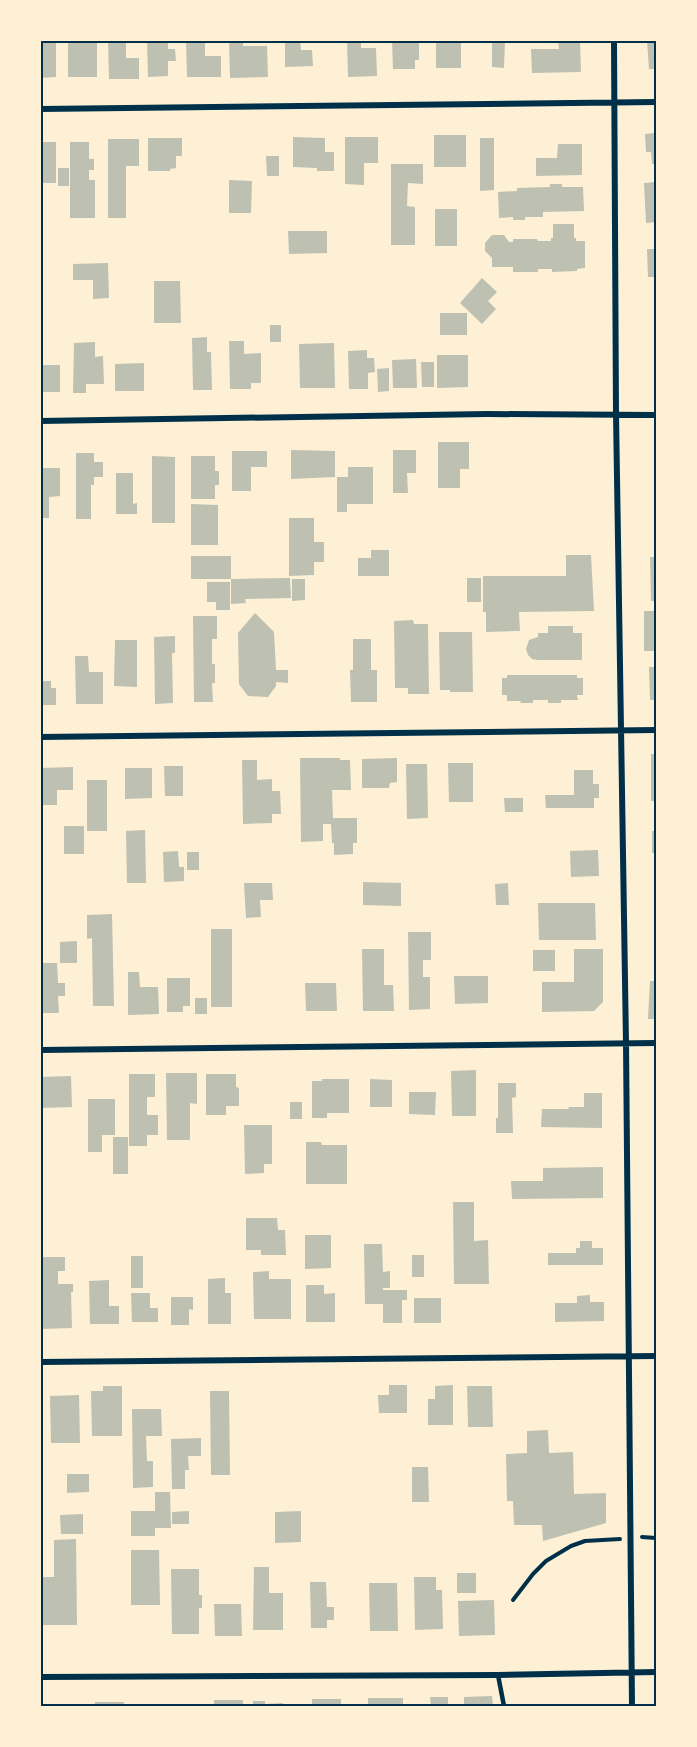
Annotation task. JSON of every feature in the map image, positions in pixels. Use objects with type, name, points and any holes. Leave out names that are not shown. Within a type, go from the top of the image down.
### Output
[{"type":"street","points":[[614,40],[616,414],[626,1043],[632,1707]]},
{"type":"street","points":[[40,109],[657,102]]},
{"type":"street","points":[[40,421],[488,414],[657,415]]},
{"type":"street","points":[[40,736],[657,730]]},
{"type":"street","points":[[40,1050],[657,1043]]},
{"type":"street","points":[[40,1362],[657,1356]]},
{"type":"street","points":[[40,1677],[657,1672]]},
{"type":"lane","points":[[498,1675],[504,1707]]},
{"type":"path","points":[[513,1600],[546,1561],[572,1546],[585,1541],[657,1538]]},
{"type":"building","points":[[40,40],[56,40],[56,77],[40,78]]},
{"type":"building","points":[[68,40],[97,40],[97,77],[68,77]]},
{"type":"building","points":[[108,40],[126,40],[126,58],[139,58],[139,79],[109,79]]},
{"type":"building","points":[[147,40],[168,40],[168,49],[175,49],[176,61],[168,61],[168,76],[148,77]]},
{"type":"building","points":[[229,40],[243,40],[243,46],[267,46],[268,77],[230,78]]},
{"type":"building","points":[[285,40],[300,40],[301,50],[312,50],[313,66],[285,67]]},
{"type":"building","points":[[347,40],[361,40],[361,48],[376,48],[377,76],[348,77]]},
{"type":"building","points":[[392,40],[419,40],[419,60],[415,60],[415,69],[393,69]]},
{"type":"building","points":[[436,40],[461,40],[461,68],[436,68]]},
{"type":"building","points":[[492,40],[505,40],[504,68],[492,67]]},
{"type":"building","points":[[558,40],[580,40],[581,72],[532,73],[531,49],[559,49]]},
{"type":"building","points":[[647,40],[656,40],[656,69],[649,69]]},
{"type":"building","points":[[186,41],[205,41],[205,56],[221,56],[221,77],[187,77]]},
{"type":"building","points":[[656,133],[656,164],[652,164],[651,152],[646,152],[645,134]]},
{"type":"building","points":[[434,135],[466,135],[466,167],[434,167]]},
{"type":"building","points":[[293,137],[325,138],[325,152],[334,152],[334,171],[293,167]]},
{"type":"building","points":[[345,137],[378,137],[378,163],[364,163],[364,185],[345,184]]},
{"type":"building","points":[[148,138],[182,138],[182,156],[176,156],[176,168],[170,171],[148,171]]},
{"type":"building","points":[[480,138],[494,138],[494,190],[480,191]]},
{"type":"building","points":[[108,139],[139,139],[139,166],[126,166],[126,218],[108,218]]},
{"type":"building","points":[[40,142],[56,142],[56,183],[40,183]]},
{"type":"building","points":[[70,142],[89,142],[89,159],[94,159],[94,170],[89,170],[89,180],[95,180],[95,218],[70,218]]},
{"type":"building","points":[[558,144],[582,144],[582,175],[536,176],[536,158],[557,158]]},
{"type":"building","points":[[266,156],[279,156],[279,176],[267,176]]},
{"type":"building","points":[[391,164],[423,164],[423,184],[408,183],[407,206],[415,207],[415,245],[391,245]]},
{"type":"building","points":[[58,168],[69,168],[69,186],[58,186]]},
{"type":"building","points":[[229,180],[252,181],[251,213],[229,213]]},
{"type":"building","points":[[656,182],[656,222],[646,223],[644,183]]},
{"type":"building","points":[[550,184],[562,184],[562,187],[583,187],[584,211],[543,212],[543,217],[525,217],[525,220],[513,220],[513,217],[499,218],[498,192],[517,191],[517,188],[550,187]]},
{"type":"building","points":[[435,209],[457,209],[457,246],[435,246]]},
{"type":"building","points":[[553,224],[574,224],[574,238],[576,241],[585,241],[585,268],[577,269],[577,271],[552,272],[552,269],[538,269],[538,272],[513,272],[513,267],[492,267],[492,258],[485,251],[485,243],[492,235],[504,235],[509,242],[513,242],[513,239],[551,241]]},
{"type":"building","points":[[288,231],[327,231],[327,253],[289,254]]},
{"type":"building","points":[[647,249],[656,249],[656,277],[648,277]]},
{"type":"building","points":[[108,263],[109,298],[93,299],[93,280],[73,280],[73,264]]},
{"type":"building","points":[[482,278],[497,292],[488,301],[496,309],[482,324],[460,303]]},
{"type":"building","points":[[154,281],[180,281],[181,323],[154,323]]},
{"type":"building","points":[[440,313],[467,313],[467,335],[440,335]]},
{"type":"building","points":[[270,325],[281,325],[281,342],[270,342]]},
{"type":"building","points":[[207,337],[207,352],[211,352],[212,390],[193,390],[192,338]]},
{"type":"building","points":[[229,341],[244,341],[244,354],[261,353],[261,383],[251,383],[251,389],[230,389]]},
{"type":"building","points":[[95,342],[95,357],[103,356],[104,384],[86,384],[86,393],[73,393],[74,343]]},
{"type":"building","points":[[334,343],[335,388],[300,388],[299,344]]},
{"type":"building","points":[[367,350],[367,358],[374,358],[375,372],[368,373],[368,389],[349,389],[348,351]]},
{"type":"building","points":[[437,355],[468,355],[468,387],[437,388]]},
{"type":"building","points":[[416,359],[417,388],[393,388],[392,360]]},
{"type":"building","points":[[421,362],[434,362],[434,387],[422,387]]},
{"type":"building","points":[[144,363],[144,391],[115,391],[115,364]]},
{"type":"building","points":[[40,365],[60,365],[60,392],[40,392]]},
{"type":"building","points":[[389,368],[389,391],[378,392],[377,369]]},
{"type":"building","points":[[438,442],[469,442],[469,469],[460,469],[460,488],[438,488]]},
{"type":"building","points":[[291,450],[335,451],[335,477],[291,479]]},
{"type":"building","points":[[393,450],[416,450],[416,473],[407,473],[408,493],[393,493]]},
{"type":"building","points":[[232,451],[267,451],[267,467],[251,467],[251,491],[232,491]]},
{"type":"building","points":[[76,453],[94,453],[94,462],[103,462],[103,477],[94,477],[94,485],[91,485],[91,519],[76,519]]},
{"type":"building","points":[[152,456],[175,457],[175,523],[152,523]]},
{"type":"building","points":[[191,456],[215,456],[215,471],[219,471],[219,485],[215,485],[215,499],[191,499]]},
{"type":"building","points":[[348,467],[373,467],[373,504],[347,504],[347,512],[337,512],[337,477],[348,477]]},
{"type":"building","points":[[40,468],[60,468],[60,496],[49,497],[49,518],[40,518]]},
{"type":"building","points":[[116,473],[133,473],[133,504],[137,503],[137,514],[116,514]]},
{"type":"building","points":[[191,504],[218,505],[218,545],[191,545]]},
{"type":"building","points":[[289,518],[314,518],[314,542],[324,542],[324,562],[314,562],[314,575],[289,576]]},
{"type":"building","points":[[371,550],[389,550],[389,576],[358,576],[358,558],[371,558]]},
{"type":"building","points":[[566,555],[591,555],[594,611],[519,612],[520,631],[486,632],[486,612],[483,612],[483,576],[566,576]]},
{"type":"building","points":[[191,556],[231,556],[231,579],[191,579]]},
{"type":"building","points":[[650,557],[656,557],[656,601],[651,601]]},
{"type":"building","points":[[290,578],[291,598],[245,599],[246,603],[231,604],[231,579]]},
{"type":"building","points":[[467,578],[481,578],[481,602],[467,602]]},
{"type":"building","points":[[292,579],[305,579],[305,600],[292,601]]},
{"type":"building","points":[[207,582],[230,582],[230,610],[216,610],[216,602],[207,602]]},
{"type":"building","points":[[644,611],[656,611],[656,651],[644,651]]},
{"type":"building","points":[[255,613],[274,632],[276,670],[288,670],[288,683],[276,682],[276,686],[268,697],[248,696],[239,684],[238,633]]},
{"type":"building","points":[[193,616],[217,616],[217,639],[212,639],[212,664],[215,664],[215,683],[212,683],[213,702],[194,702]]},
{"type":"building","points":[[413,620],[414,624],[428,624],[429,694],[408,694],[408,688],[395,688],[394,621]]},
{"type":"building","points":[[548,626],[573,626],[573,633],[582,633],[582,660],[538,660],[528,655],[526,649],[529,640],[538,637],[538,633],[548,633]]},
{"type":"building","points":[[439,632],[472,632],[473,692],[440,690]]},
{"type":"building","points":[[175,636],[175,653],[172,653],[173,703],[155,704],[154,637]]},
{"type":"building","points":[[353,639],[371,639],[371,670],[377,670],[377,702],[351,702],[350,670],[353,670]]},
{"type":"building","points":[[115,640],[137,640],[137,687],[114,686]]},
{"type":"building","points":[[75,656],[88,656],[89,672],[103,672],[103,704],[76,704]]},
{"type":"building","points":[[649,667],[656,667],[656,700],[650,700]]},
{"type":"building","points":[[507,675],[577,675],[577,678],[583,678],[583,695],[577,695],[578,700],[561,700],[561,703],[548,703],[548,700],[533,700],[533,703],[507,701],[507,695],[502,695],[502,678],[507,678]]},
{"type":"building","points":[[40,681],[51,681],[51,688],[56,688],[56,705],[40,705]]},
{"type":"building","points":[[651,754],[656,754],[656,801],[651,801]]},
{"type":"building","points":[[300,758],[350,760],[351,790],[332,790],[333,818],[357,818],[357,843],[353,843],[353,854],[334,855],[331,824],[323,824],[323,841],[301,842]]},
{"type":"building","points":[[397,758],[397,782],[390,783],[389,788],[362,788],[362,759]]},
{"type":"building","points":[[242,760],[257,760],[257,780],[272,779],[272,791],[280,791],[281,814],[272,814],[272,823],[243,824]]},
{"type":"building","points":[[448,763],[473,763],[473,802],[449,802]]},
{"type":"building","points":[[406,764],[427,764],[428,818],[407,819]]},
{"type":"building","points":[[164,766],[183,766],[183,796],[165,796]]},
{"type":"building","points":[[73,767],[73,790],[57,790],[57,805],[40,805],[40,768]]},
{"type":"building","points":[[125,768],[152,768],[152,798],[125,799]]},
{"type":"building","points":[[574,770],[593,770],[593,784],[599,784],[599,798],[594,798],[594,808],[546,808],[545,795],[574,795]]},
{"type":"building","points":[[87,780],[107,780],[107,831],[87,831]]},
{"type":"building","points":[[504,798],[523,798],[523,812],[505,812]]},
{"type":"building","points":[[64,826],[84,826],[84,854],[64,854]]},
{"type":"building","points":[[145,830],[146,883],[127,883],[126,831]]},
{"type":"building","points":[[652,831],[656,831],[656,853],[652,853]]},
{"type":"building","points":[[598,850],[599,876],[571,877],[570,851]]},
{"type":"building","points":[[178,851],[179,867],[184,867],[184,881],[164,882],[163,852]]},
{"type":"building","points":[[187,852],[199,852],[199,870],[187,870]]},
{"type":"building","points":[[363,882],[401,883],[401,906],[363,905]]},
{"type":"building","points":[[244,883],[272,883],[273,900],[260,900],[261,917],[246,918]]},
{"type":"building","points":[[508,883],[509,905],[496,905],[495,884]]},
{"type":"building","points":[[538,903],[595,903],[596,940],[539,940]]},
{"type":"building","points":[[112,914],[114,1006],[93,1006],[92,938],[87,939],[87,915]]},
{"type":"building","points":[[211,929],[232,929],[232,1007],[211,1007]]},
{"type":"building","points":[[408,932],[431,932],[431,960],[423,960],[423,977],[430,977],[430,1009],[409,1010]]},
{"type":"building","points":[[77,941],[77,963],[60,963],[60,942]]},
{"type":"building","points":[[362,949],[384,949],[384,985],[393,985],[394,1011],[363,1011]]},
{"type":"building","points":[[574,949],[603,949],[603,1002],[594,1011],[542,1012],[542,982],[574,982]]},
{"type":"building","points":[[533,950],[555,950],[555,971],[533,971]]},
{"type":"building","points":[[40,963],[57,963],[58,983],[65,983],[65,996],[58,996],[59,1013],[40,1013]]},
{"type":"building","points":[[128,972],[139,972],[140,987],[158,987],[159,1014],[128,1015]]},
{"type":"building","points":[[454,976],[488,976],[488,1003],[455,1004]]},
{"type":"building","points":[[167,978],[190,978],[190,1006],[183,1006],[183,1012],[167,1012]]},
{"type":"building","points":[[650,981],[656,981],[656,1019],[648,1019]]},
{"type":"building","points":[[305,983],[336,983],[337,1011],[306,1011]]},
{"type":"building","points":[[195,998],[207,998],[207,1014],[195,1014]]},
{"type":"building","points":[[476,1070],[476,1116],[452,1116],[451,1071]]},
{"type":"building","points":[[166,1073],[197,1073],[197,1104],[190,1103],[190,1140],[167,1140]]},
{"type":"building","points":[[129,1074],[155,1074],[155,1097],[147,1097],[147,1115],[158,1115],[158,1135],[147,1135],[147,1146],[129,1146]]},
{"type":"building","points":[[206,1074],[236,1074],[239,1106],[226,1106],[226,1115],[206,1115]]},
{"type":"building","points":[[71,1076],[72,1107],[40,1108],[40,1077]]},
{"type":"building","points":[[322,1079],[349,1079],[349,1113],[327,1113],[327,1118],[312,1118],[312,1081],[322,1081]]},
{"type":"building","points":[[370,1079],[392,1080],[392,1107],[370,1107]]},
{"type":"building","points":[[498,1083],[516,1083],[516,1097],[512,1098],[513,1133],[496,1133]]},
{"type":"building","points":[[409,1092],[436,1092],[435,1115],[409,1114]]},
{"type":"building","points":[[584,1093],[602,1093],[602,1128],[541,1127],[542,1109],[584,1107]]},
{"type":"building","points":[[88,1099],[115,1099],[115,1135],[102,1135],[102,1152],[88,1152]]},
{"type":"building","points":[[290,1102],[302,1102],[302,1119],[290,1119]]},
{"type":"building","points":[[244,1125],[272,1125],[272,1164],[264,1164],[264,1173],[245,1174]]},
{"type":"building","points":[[113,1137],[128,1137],[128,1174],[113,1174]]},
{"type":"building","points":[[306,1142],[321,1142],[322,1145],[347,1145],[347,1184],[306,1184]]},
{"type":"building","points":[[603,1167],[603,1198],[512,1199],[511,1181],[543,1181],[543,1168]]},
{"type":"building","points":[[453,1202],[474,1202],[474,1241],[488,1240],[489,1284],[454,1284]]},
{"type":"building","points":[[246,1218],[277,1218],[278,1230],[285,1230],[286,1255],[261,1255],[261,1250],[246,1250]]},
{"type":"building","points":[[305,1235],[331,1235],[331,1268],[305,1269]]},
{"type":"building","points":[[580,1241],[592,1241],[592,1248],[603,1248],[603,1265],[548,1265],[548,1253],[576,1253],[576,1248],[580,1248]]},
{"type":"building","points":[[364,1244],[382,1244],[383,1272],[390,1271],[390,1288],[383,1288],[383,1290],[407,1290],[407,1300],[402,1300],[402,1323],[383,1323],[383,1304],[365,1304]]},
{"type":"building","points":[[412,1255],[424,1255],[424,1277],[412,1277]]},
{"type":"building","points":[[131,1256],[143,1256],[143,1288],[131,1288]]},
{"type":"building","points":[[40,1257],[65,1257],[65,1271],[58,1271],[58,1284],[73,1284],[73,1292],[71,1292],[72,1328],[41,1329]]},
{"type":"building","points":[[269,1271],[269,1279],[291,1279],[291,1319],[254,1319],[253,1272]]},
{"type":"building","points":[[225,1278],[225,1293],[231,1293],[231,1324],[208,1324],[208,1279]]},
{"type":"building","points":[[109,1280],[109,1306],[119,1306],[119,1324],[90,1324],[89,1281]]},
{"type":"building","points":[[306,1285],[324,1285],[324,1294],[335,1293],[335,1322],[306,1322]]},
{"type":"building","points":[[131,1293],[150,1293],[150,1308],[158,1308],[158,1322],[132,1322]]},
{"type":"building","points":[[590,1295],[590,1302],[604,1302],[604,1321],[555,1322],[555,1303],[577,1303],[577,1296]]},
{"type":"building","points":[[171,1297],[193,1297],[193,1310],[189,1309],[189,1325],[171,1325]]},
{"type":"building","points":[[414,1298],[441,1298],[441,1323],[414,1323]]},
{"type":"building","points":[[389,1385],[407,1385],[407,1413],[379,1413],[378,1395],[389,1395]]},
{"type":"building","points":[[453,1385],[453,1425],[428,1425],[428,1399],[435,1399],[435,1386]]},
{"type":"building","points":[[103,1386],[122,1386],[122,1436],[92,1436],[91,1391],[103,1391]]},
{"type":"building","points":[[467,1386],[492,1386],[493,1427],[468,1427]]},
{"type":"building","points":[[210,1391],[229,1391],[230,1475],[211,1475]]},
{"type":"building","points":[[79,1395],[80,1443],[51,1443],[50,1396]]},
{"type":"building","points":[[132,1409],[161,1409],[162,1436],[146,1436],[147,1461],[153,1461],[153,1487],[133,1488]]},
{"type":"building","points":[[548,1430],[549,1453],[573,1452],[574,1494],[606,1493],[606,1523],[543,1541],[542,1525],[514,1525],[513,1501],[507,1501],[506,1454],[527,1453],[527,1431]]},
{"type":"building","points":[[201,1438],[201,1456],[188,1456],[189,1470],[185,1470],[185,1489],[172,1489],[171,1439]]},
{"type":"building","points":[[412,1467],[428,1467],[429,1502],[412,1502]]},
{"type":"building","points":[[67,1474],[89,1474],[89,1492],[67,1493]]},
{"type":"building","points":[[155,1492],[170,1492],[171,1528],[155,1528],[155,1536],[131,1536],[131,1511],[155,1511]]},
{"type":"building","points":[[189,1511],[189,1524],[172,1524],[172,1512]]},
{"type":"building","points":[[301,1511],[301,1542],[275,1543],[275,1512]]},
{"type":"building","points":[[83,1514],[83,1534],[61,1534],[60,1515]]},
{"type":"building","points":[[76,1539],[77,1625],[43,1625],[42,1577],[54,1577],[54,1540]]},
{"type":"building","points":[[131,1550],[159,1550],[160,1605],[131,1605]]},
{"type":"building","points":[[254,1567],[269,1567],[269,1593],[283,1593],[283,1630],[253,1630]]},
{"type":"building","points":[[171,1569],[199,1569],[199,1595],[202,1595],[202,1608],[199,1608],[199,1634],[172,1634]]},
{"type":"building","points":[[457,1573],[476,1573],[476,1593],[457,1593]]},
{"type":"building","points":[[414,1577],[436,1577],[436,1590],[442,1590],[443,1629],[415,1630]]},
{"type":"building","points":[[310,1582],[326,1582],[327,1607],[334,1607],[334,1620],[327,1620],[327,1628],[311,1628]]},
{"type":"building","points":[[369,1583],[397,1583],[398,1631],[370,1631]]},
{"type":"building","points":[[494,1600],[495,1635],[459,1636],[458,1601]]},
{"type":"building","points":[[214,1604],[241,1604],[242,1636],[215,1636]]},
{"type":"building","points":[[492,1696],[493,1706],[464,1706],[464,1697]]},
{"type":"building","points":[[430,1697],[448,1697],[448,1706],[431,1706]]},
{"type":"building","points":[[368,1698],[403,1698],[403,1706],[368,1706]]},
{"type":"building","points":[[312,1699],[341,1699],[341,1706],[312,1706]]},
{"type":"building","points":[[214,1700],[243,1700],[243,1706],[214,1706]]},
{"type":"building","points":[[253,1701],[265,1701],[265,1704],[283,1703],[283,1706],[253,1706]]},
{"type":"building","points":[[95,1702],[124,1702],[124,1706],[95,1706]]}]
